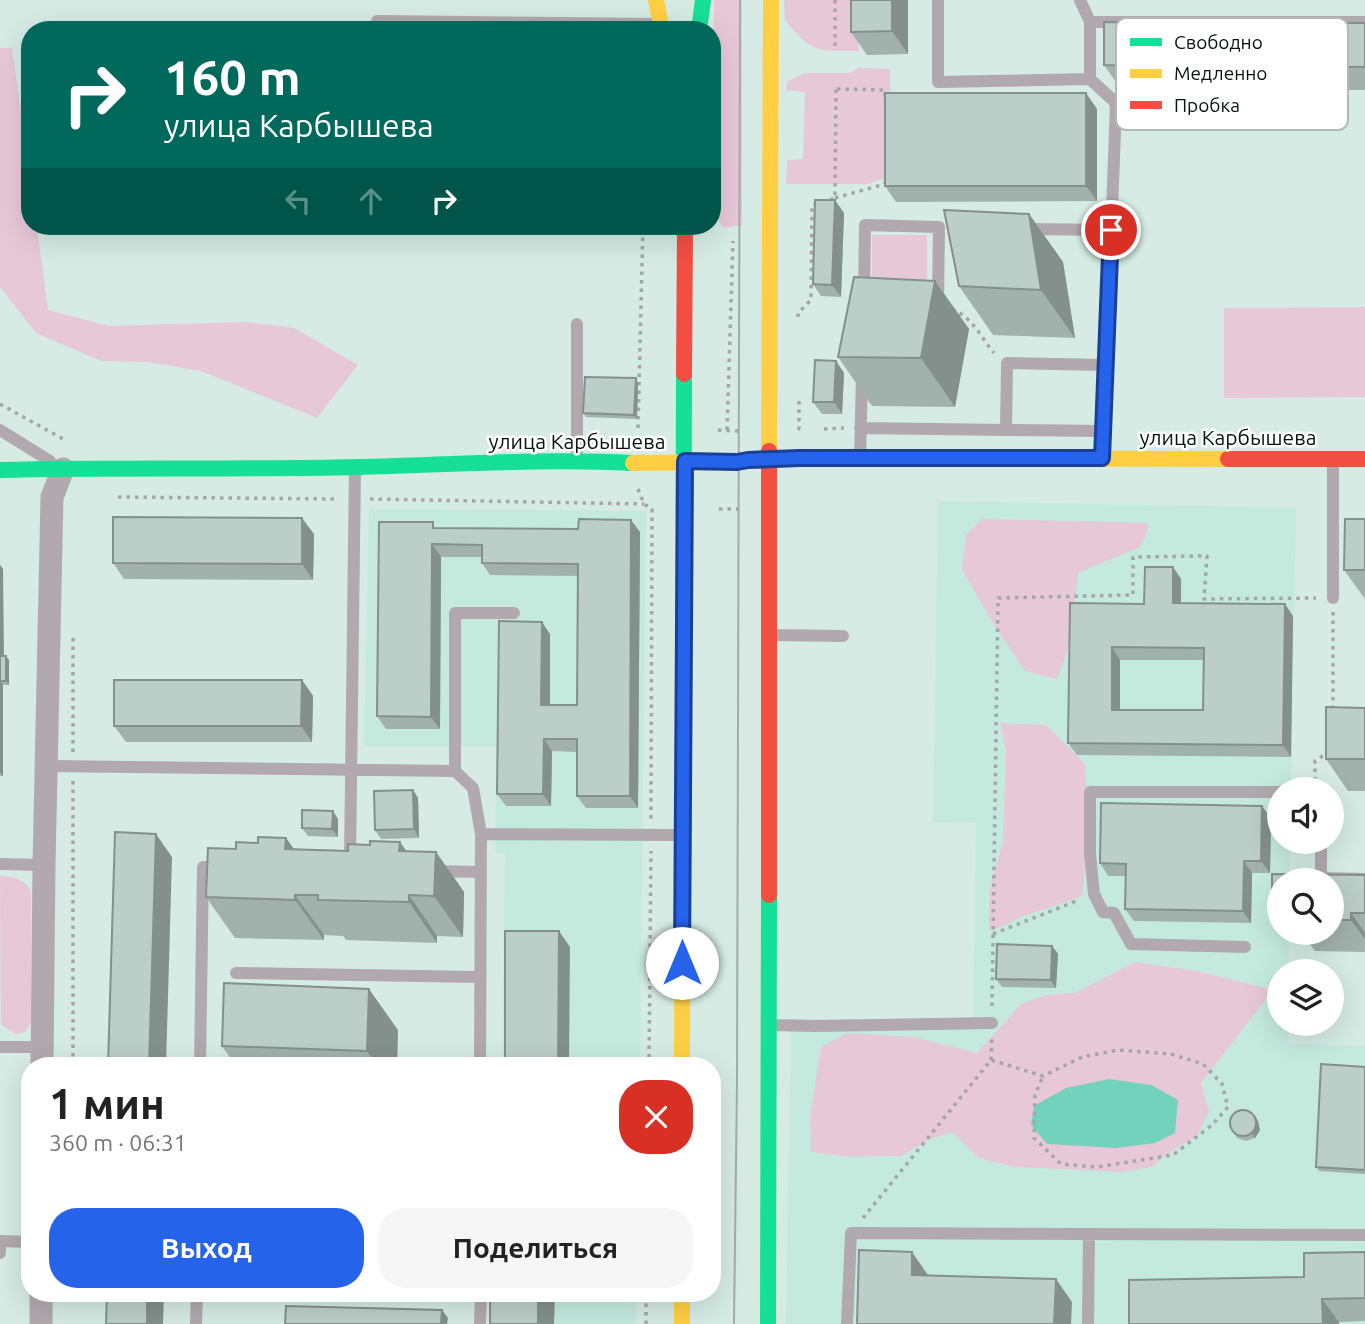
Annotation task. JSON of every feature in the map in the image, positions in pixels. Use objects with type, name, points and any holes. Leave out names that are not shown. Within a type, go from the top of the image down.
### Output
[{"type":"street","points":[[656,0],[660,21]]},
{"type":"street","points":[[700,21],[703,0]]},
{"type":"street","points":[[768,1324],[771,0]]},
{"type":"street","points":[[682,1057],[685,235]]},
{"type":"street","name":"улица Карбышева","points":[[0,470],[355,467],[577,460],[639,463],[737,462],[769,458],[1365,459]]},
{"type":"street","points":[[42,1056],[52,497],[63,469]]},
{"type":"street","points":[[41,1302],[41,1324]]},
{"type":"street","points":[[682,1302],[682,1324]]},
{"type":"lane","points":[[938,0],[938,82],[1090,79],[1116,103],[1102,458]]},
{"type":"lane","points":[[1080,0],[1090,22],[1090,79]]},
{"type":"lane","points":[[1090,22],[1116,22]]},
{"type":"lane","points":[[876,300],[863,300],[865,225],[946,227],[931,301]]},
{"type":"lane","points":[[1006,228],[1111,230]]},
{"type":"lane","points":[[577,324],[577,460]]},
{"type":"lane","points":[[1006,430],[1007,363],[1106,365]]},
{"type":"lane","points":[[860,458],[862,364]]},
{"type":"lane","points":[[860,428],[1104,431]]},
{"type":"lane","points":[[0,430],[63,469]]},
{"type":"lane","points":[[1333,459],[1333,597]]},
{"type":"lane","points":[[350,869],[355,467]]},
{"type":"lane","points":[[455,771],[455,613],[514,613]]},
{"type":"lane","points":[[768,635],[843,636]]},
{"type":"lane","points":[[47,766],[455,771],[473,788],[481,834],[480,1057]]},
{"type":"lane","points":[[1245,947],[1131,944],[1114,913],[1103,912],[1094,894],[1090,854],[1090,792],[1267,792]]},
{"type":"lane","points":[[481,834],[682,835]]},
{"type":"lane","points":[[1321,854],[1321,878],[1365,879]]},
{"type":"lane","points":[[0,864],[44,865]]},
{"type":"lane","points":[[200,1057],[203,867],[229,867]]},
{"type":"lane","points":[[415,871],[480,872]]},
{"type":"lane","points":[[236,973],[480,977]]},
{"type":"lane","points":[[768,1025],[816,1027],[992,1023]]},
{"type":"lane","points":[[0,1046],[42,1056]]},
{"type":"lane","points":[[846,1324],[851,1233],[1365,1235]]},
{"type":"lane","points":[[1088,1324],[1089,1234]]},
{"type":"lane","points":[[0,1253],[0,1241],[21,1242]]},
{"type":"lane","points":[[196,1324],[197,1302]]},
{"type":"lane","points":[[480,1324],[481,1302]]},
{"type":"path","points":[[835,0],[835,51]]},
{"type":"path","points":[[835,198],[836,88],[885,90],[885,104]]},
{"type":"path","points":[[798,326],[798,313],[811,300],[812,205],[885,184],[885,170]]},
{"type":"path","points":[[638,428],[643,235]]},
{"type":"path","points":[[727,430],[733,241]]},
{"type":"path","points":[[931,301],[961,313],[979,330],[986,344],[1007,363]]},
{"type":"path","points":[[799,390],[799,429],[811,429]]},
{"type":"path","points":[[824,429],[860,428]]},
{"type":"path","points":[[718,429],[738,431]]},
{"type":"path","points":[[638,489],[644,504]]},
{"type":"path","points":[[114,497],[644,504],[652,509],[649,1057]]},
{"type":"path","points":[[719,509],[738,509]]},
{"type":"path","points":[[851,1233],[991,1060],[998,598],[1133,595],[1133,557],[1207,556],[1204,599],[1333,597],[1333,721]]},
{"type":"path","points":[[1315,777],[1315,761],[1333,748]]},
{"type":"path","points":[[993,934],[1094,894]]},
{"type":"path","points":[[991,1060],[1043,1076],[1082,1057],[1118,1050],[1171,1054],[1203,1064],[1222,1084],[1228,1107],[1212,1125],[1173,1156],[1097,1167],[1061,1164],[1034,1138],[1035,1096],[1043,1076]]},
{"type":"path","points":[[646,1302],[646,1324]]},
{"type":"shaded area","points":[[714,0],[742,0],[742,225],[724,228],[721,224],[721,21],[714,21]]},
{"type":"shaded area","points":[[784,0],[858,0],[859,51],[824,50],[810,45],[785,20]]},
{"type":"shaded area","points":[[0,48],[12,48],[21,112],[21,235],[38,235],[48,310],[109,326],[246,322],[294,328],[358,365],[317,418],[201,371],[148,362],[101,361],[36,333],[0,287]]},
{"type":"shaded area","points":[[859,68],[890,69],[891,176],[868,184],[786,184],[787,160],[803,159],[805,92],[786,90],[787,82],[804,73],[850,73]]},
{"type":"shaded area","points":[[872,235],[927,235],[927,284],[872,284]]},
{"type":"shaded area","points":[[1365,307],[1365,397],[1224,398],[1224,308]]},
{"type":"shaded area","points":[[938,501],[1296,508],[1291,777],[1267,777],[1267,854],[1290,854],[1290,868],[1267,868],[1267,945],[1289,945],[1288,959],[1267,959],[1267,1036],[1288,1036],[1288,1044],[1365,1046],[1365,1324],[786,1324],[791,1019],[973,1022],[976,823],[933,822]]},
{"type":"shaded area","points":[[369,509],[646,511],[640,1057],[502,1057],[505,853],[495,853],[497,746],[364,746]]},
{"type":"shaded area","points":[[982,519],[1148,523],[1147,533],[1140,547],[1078,573],[1070,643],[1057,679],[1025,671],[962,570],[966,535]]},
{"type":"shaded area","points":[[1000,723],[1046,725],[1085,764],[1086,846],[1082,896],[989,930],[990,887],[1003,841],[1006,751]]},
{"type":"shaded area","points":[[0,876],[18,879],[31,890],[31,1023],[25,1032],[16,1034],[1,1025]]},
{"type":"shaded area","points":[[1135,962],[1196,971],[1267,989],[1267,998],[1201,1083],[1209,1112],[1196,1137],[1174,1149],[1151,1167],[1121,1172],[1015,1167],[979,1158],[952,1132],[930,1139],[901,1156],[849,1157],[811,1152],[810,1117],[821,1047],[847,1033],[913,1037],[977,1053],[1021,1004],[1046,995],[1075,993]]},
{"type":"shaded area","points":[[1109,1079],[1151,1085],[1178,1100],[1175,1133],[1155,1143],[1116,1148],[1047,1144],[1031,1125],[1034,1106],[1066,1088]]},
{"type":"shaded area","points":[[498,1302],[636,1302],[636,1324],[497,1324]]},
{"type":"building","points":[[851,0],[892,0],[892,31],[851,32]]},
{"type":"building","points":[[1104,22],[1116,22],[1116,65],[1104,65]]},
{"type":"building","points":[[1348,23],[1365,23],[1365,67],[1348,67]]},
{"type":"building","points":[[885,93],[1086,93],[1086,186],[885,186]]},
{"type":"building","points":[[815,200],[835,200],[832,285],[813,284]]},
{"type":"building","points":[[944,210],[1029,214],[1041,290],[959,286]]},
{"type":"building","points":[[854,277],[935,281],[921,358],[838,357]]},
{"type":"building","points":[[815,360],[836,361],[834,402],[813,402]]},
{"type":"building","points":[[585,377],[636,378],[634,415],[583,413]]},
{"type":"building","points":[[113,517],[302,518],[302,564],[113,563]]},
{"type":"building","points":[[579,519],[631,520],[630,796],[577,796],[577,739],[544,739],[543,794],[497,794],[499,621],[542,622],[541,705],[577,705],[578,564],[482,563],[482,545],[432,544],[431,717],[377,716],[379,522],[433,522],[433,528],[578,529]]},
{"type":"building","points":[[1345,519],[1365,519],[1365,570],[1344,570]]},
{"type":"building","points":[[0,567],[1,656],[6,656],[6,681],[0,681]]},
{"type":"building","points":[[1145,567],[1173,567],[1173,603],[1285,604],[1283,745],[1068,743],[1070,603],[1144,604]],"holes":[[[1112,647],[1204,648],[1203,710],[1112,710]]]},
{"type":"building","points":[[114,680],[302,680],[301,726],[114,726]]},
{"type":"building","points":[[1326,707],[1365,708],[1365,759],[1326,759]]},
{"type":"building","points":[[413,790],[414,829],[375,830],[374,791]]},
{"type":"building","points":[[1101,803],[1262,806],[1261,861],[1244,861],[1243,911],[1125,909],[1126,864],[1100,863]]},
{"type":"building","points":[[302,810],[333,811],[332,829],[302,828]]},
{"type":"building","points":[[115,832],[156,834],[149,1057],[108,1057]]},
{"type":"building","points":[[258,837],[286,838],[285,849],[348,851],[348,844],[370,845],[370,841],[400,842],[399,851],[436,852],[434,896],[409,895],[409,902],[318,900],[318,895],[295,895],[295,900],[206,897],[208,848],[236,849],[236,842],[258,843]]},
{"type":"building","points":[[1344,875],[1365,875],[1365,913],[1351,913],[1351,920],[1344,920]]},
{"type":"building","points":[[505,931],[559,931],[558,1057],[505,1057]]},
{"type":"building","points":[[997,944],[1052,946],[1051,980],[996,979]]},
{"type":"building","points":[[224,983],[369,989],[367,1051],[222,1046]]},
{"type":"building","points":[[1321,1064],[1365,1067],[1365,1170],[1316,1167]]},
{"type":"building","points":[[1243,1110],[1253,1113],[1256,1123],[1253,1133],[1243,1136],[1233,1133],[1230,1123],[1233,1113]]},
{"type":"building","points":[[859,1250],[912,1252],[912,1275],[1056,1279],[1054,1324],[857,1324]]},
{"type":"building","points":[[1365,1252],[1365,1298],[1322,1299],[1323,1324],[1129,1324],[1129,1280],[1304,1277],[1304,1253]]},
{"type":"building","points":[[107,1302],[147,1302],[147,1324],[106,1324]]},
{"type":"building","points":[[490,1302],[538,1302],[538,1324],[490,1324]]},
{"type":"building","points":[[286,1306],[442,1310],[441,1324],[285,1324]]},
{"type":"tram line","points":[[734,1324],[740,0]]},
{"type":"traffic: fast","points":[[700,21],[703,0]]},
{"type":"traffic: fast","points":[[683,770],[684,374]]},
{"type":"traffic: fast","points":[[0,470],[312,468],[530,462],[633,463]]},
{"type":"traffic: fast","points":[[768,1324],[769,895]]},
{"type":"traffic: slow","points":[[656,0],[660,21]]},
{"type":"traffic: slow","points":[[769,451],[771,0]]},
{"type":"traffic: slow","points":[[633,463],[737,462],[799,458],[1228,459]]},
{"type":"traffic: slow","points":[[682,1057],[683,770]]},
{"type":"traffic: slow","points":[[682,1302],[682,1324]]},
{"type":"traffic: jam","points":[[684,374],[685,235]]},
{"type":"traffic: jam","points":[[769,451],[769,895]]},
{"type":"traffic: jam","points":[[1228,459],[1365,459]]},
{"type":"route","points":[[682,963],[685,461],[737,462],[799,458],[1102,458],[1111,230]]}]
